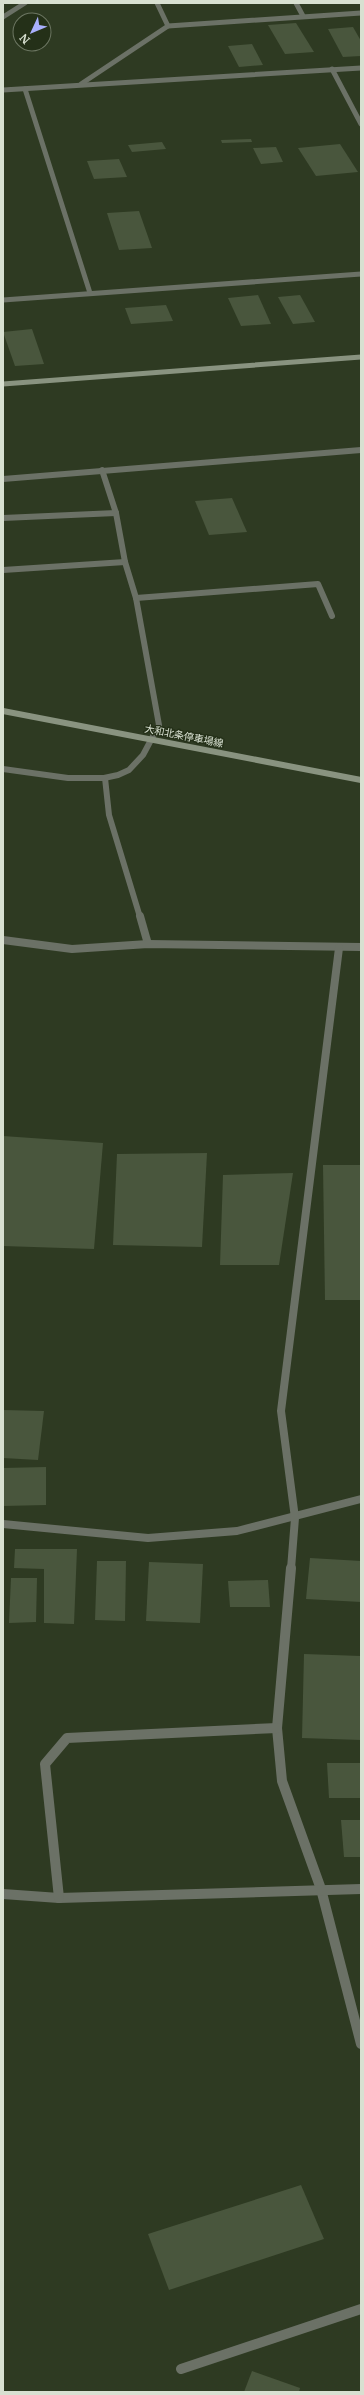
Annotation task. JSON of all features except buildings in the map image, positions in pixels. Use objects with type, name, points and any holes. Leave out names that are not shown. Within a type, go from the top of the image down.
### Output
[{"type":"street","points":[[3,17],[24,3]]},
{"type":"street","points":[[157,3],[168,26]]},
{"type":"street","points":[[296,3],[303,16]]},
{"type":"street","points":[[80,85],[168,26],[361,13]]},
{"type":"street","points":[[3,90],[361,68]]},
{"type":"street","points":[[332,70],[361,124]]},
{"type":"street","points":[[25,89],[90,293]]},
{"type":"street","points":[[3,300],[361,274]]},
{"type":"street","points":[[3,384],[361,357]]},
{"type":"street","points":[[3,478],[361,450]]},
{"type":"street","points":[[3,769],[40,776],[105,778],[129,770],[155,740],[159,725],[136,598],[125,562],[116,513],[102,470]]},
{"type":"street","points":[[3,518],[116,513]]},
{"type":"street","points":[[3,570],[125,562]]},
{"type":"street","points":[[136,598],[318,584],[332,616]]},
{"type":"street","name":"大和北条停車場線","points":[[3,711],[361,780]]},
{"type":"street","points":[[105,778],[109,815],[148,944]]},
{"type":"street","points":[[3,940],[72,948],[148,944],[339,948],[361,946]]},
{"type":"street","points":[[339,948],[281,1411],[295,1518],[277,1728],[282,1781],[321,1889],[361,2044]]},
{"type":"street","points":[[3,1524],[148,1538],[237,1531],[295,1518],[361,1499]]},
{"type":"street","points":[[59,1898],[45,1764],[67,1738],[277,1728]]},
{"type":"street","points":[[3,1894],[59,1898],[361,1889]]},
{"type":"street","points":[[181,2369],[361,2309]]}]
